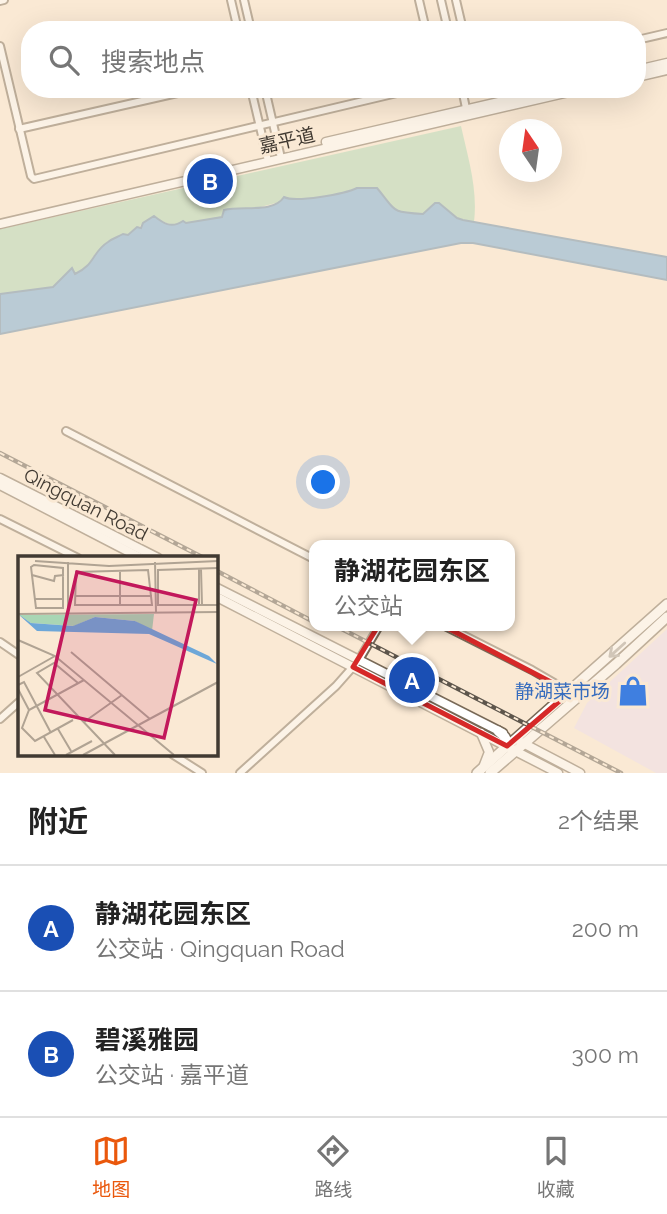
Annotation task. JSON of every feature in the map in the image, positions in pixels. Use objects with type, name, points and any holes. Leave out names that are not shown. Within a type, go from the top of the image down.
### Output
[{"type":"main road","points":[[573,695],[667,604]]},
{"type":"main road","points":[[483,771],[667,617]]},
{"type":"main road","points":[[498,731],[513,745]]},
{"type":"main road","points":[[483,771],[504,761],[513,745]]},
{"type":"street","points":[[231,0],[236,21]]},
{"type":"street","points":[[244,0],[249,21]]},
{"type":"street","points":[[419,0],[424,21]]},
{"type":"street","points":[[441,0],[446,21]]},
{"type":"street","points":[[456,0],[461,21]]},
{"type":"street","points":[[646,38],[667,33]]},
{"type":"street","points":[[0,46],[19,130],[34,179],[377,98]]},
{"type":"street","points":[[646,68],[667,63]]},
{"type":"street","points":[[646,74],[667,70]]},
{"type":"street","points":[[19,130],[156,98]]},
{"type":"street","points":[[253,98],[267,158]]},
{"type":"street","points":[[267,98],[280,155]]},
{"type":"street","points":[[464,98],[467,113]]},
{"type":"street","name":"嘉平道","points":[[467,113],[522,98]]},
{"type":"street","name":"嘉平道","points":[[0,221],[539,98]]},
{"type":"street","points":[[66,431],[309,556]]},
{"type":"street","name":"Qingquan Road","points":[[0,478],[154,556]]},
{"type":"street","name":"Qingquan Road","points":[[0,485],[137,556]]},
{"type":"street","points":[[0,519],[74,556]]},
{"type":"street","points":[[217,588],[481,733],[580,773]]},
{"type":"street","points":[[217,597],[498,731]]},
{"type":"street","points":[[240,773],[322,699],[356,664],[376,631]]},
{"type":"street","points":[[455,631],[532,670],[573,695]]},
{"type":"street","points":[[0,642],[18,654]]},
{"type":"street","points":[[0,719],[18,703]]},
{"type":"street","points":[[481,733],[489,752],[483,771]]},
{"type":"street","points":[[513,745],[558,773]]},
{"type":"street","points":[[174,755],[202,773]]},
{"type":"highlighted area","points":[[394,600],[570,692],[507,746],[353,667]]},
{"type":"shaded area","name":"静湖菜市场","points":[[667,629],[667,773],[656,773],[574,728],[587,703]]},
{"type":"green space","points":[[461,126],[473,186],[474,222],[457,218],[439,203],[434,203],[423,214],[410,215],[395,210],[377,188],[357,188],[303,201],[287,200],[249,210],[233,208],[222,217],[186,223],[183,221],[174,226],[154,218],[147,220],[132,233],[107,242],[85,270],[76,274],[71,269],[53,287],[0,294],[0,229]]},
{"type":"water","points":[[357,188],[377,188],[399,211],[423,214],[435,203],[439,203],[463,220],[667,257],[667,280],[473,243],[461,243],[0,334],[0,294],[53,287],[72,268],[75,274],[86,267],[110,241],[123,234],[128,235],[137,227],[141,228],[143,223],[154,216],[164,223],[175,225],[183,221],[186,223],[222,217],[224,210],[272,206],[284,197],[320,197]]},
{"type":"railway","points":[[0,453],[200,556]]},
{"type":"railway","points":[[217,571],[309,619]]},
{"type":"railway","points":[[346,631],[621,773]]},
{"type":"place","name":"碧溪雅园","points":[[210,181]]},
{"type":"place","name":"静湖花园东区","points":[[412,680]]},
{"type":"place","name":"静湖菜市场","points":[[633,691]]}]
